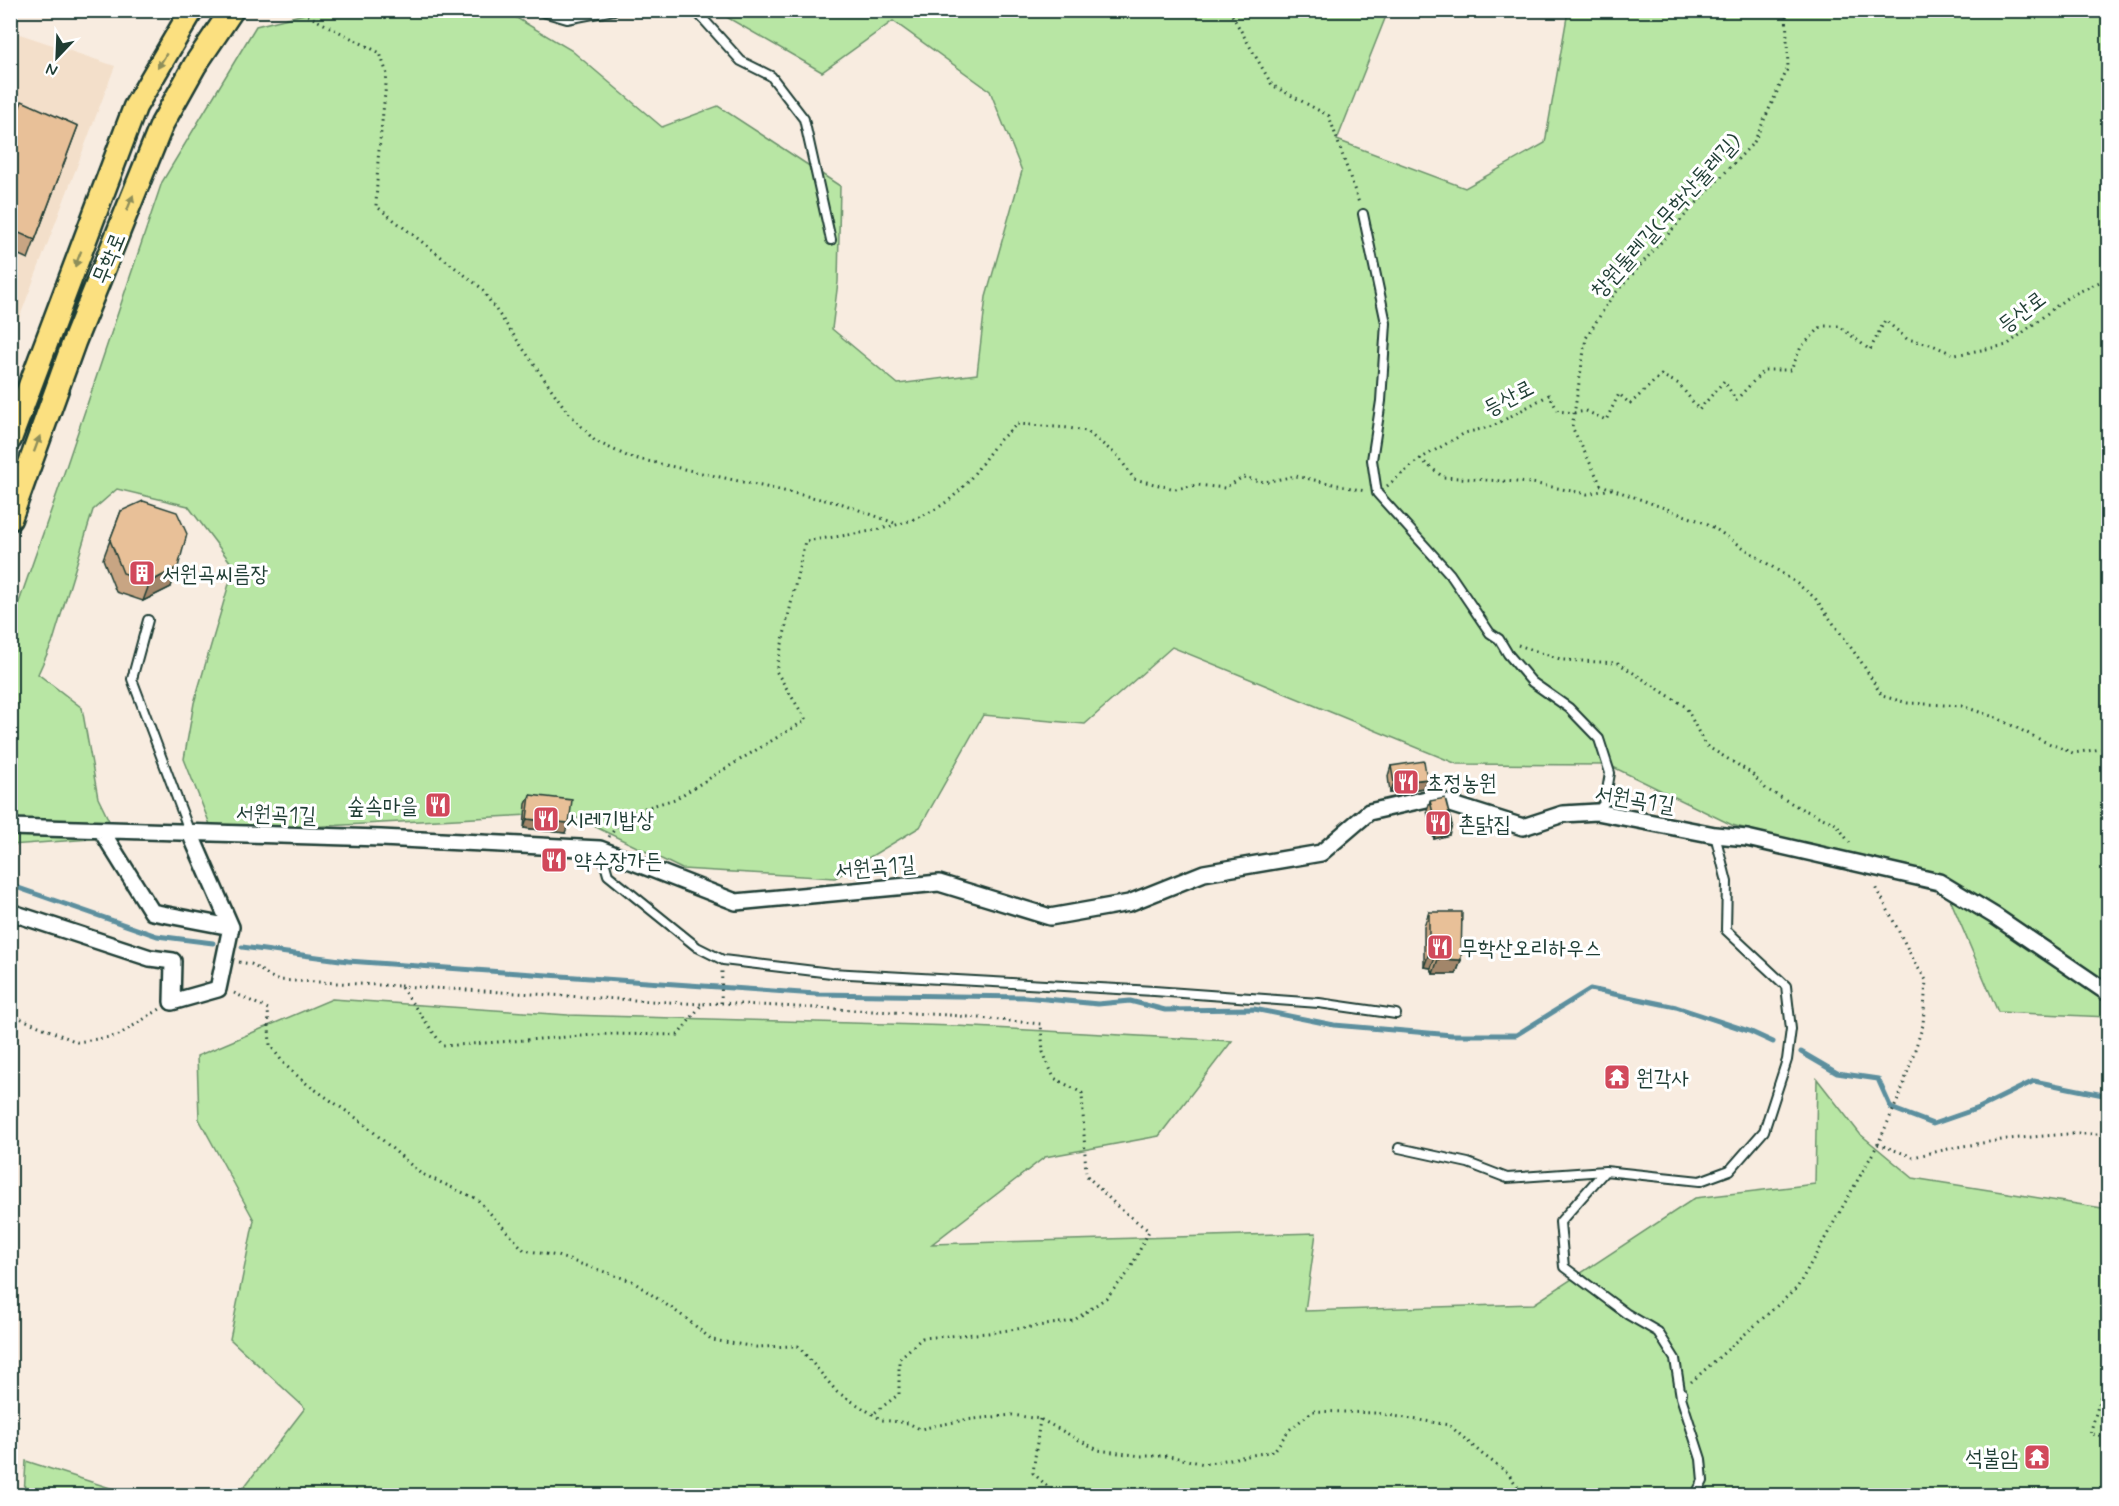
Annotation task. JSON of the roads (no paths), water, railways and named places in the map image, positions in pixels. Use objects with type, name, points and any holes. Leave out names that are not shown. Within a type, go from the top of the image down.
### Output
[{"type":"main road","name":"무학로","points":[[10,519],[74,342],[162,124],[195,65],[232,10]]},
{"type":"main road","name":"무학로","points":[[12,430],[135,107],[186,13]]},
{"type":"street","name":"서원곡1길","points":[[10,827],[381,838],[600,849],[736,902],[939,883],[1050,917],[1129,903],[1204,873],[1321,853],[1369,813],[1431,798],[1522,827],[1563,814],[1597,812],[1715,835],[1747,838],[1939,882],[1995,916],[2109,993]]},
{"type":"street","points":[[101,830],[152,912],[231,927]]},
{"type":"street","points":[[10,912],[150,958],[173,961],[172,1002],[218,990],[231,927],[190,832]]},
{"type":"lane","points":[[536,10],[567,19],[614,10]]},
{"type":"lane","points":[[685,10],[696,11],[741,62],[771,76],[804,119],[831,240]]},
{"type":"lane","points":[[1363,214],[1386,323],[1381,401],[1372,460],[1377,493],[1450,573],[1490,633],[1499,639],[1508,654],[1532,682],[1569,708],[1599,739],[1611,773],[1605,802],[1597,812]]},
{"type":"lane","points":[[148,620],[132,679],[190,832]]},
{"type":"lane","points":[[1399,1148],[1468,1163],[1507,1178],[1605,1171],[1700,1180],[1730,1170],[1764,1131],[1787,1060],[1791,1029],[1786,986],[1726,930],[1727,882],[1715,835]]},
{"type":"lane","points":[[600,849],[608,875],[697,947],[723,960],[831,973],[1319,1003],[1396,1014]]},
{"type":"lane","points":[[1605,1171],[1560,1222],[1564,1266],[1627,1314],[1658,1332],[1675,1359],[1701,1459],[1703,1481],[1695,1496]]},
{"type":"waterway","points":[[10,885],[157,936],[213,943]]},
{"type":"waterway","points":[[242,947],[348,961],[816,994],[1025,997],[1098,1004],[1130,1001],[1165,1010],[1254,1009],[1334,1025],[1452,1035],[1516,1035],[1590,989],[1676,1007],[1749,1031],[1773,1042]]},
{"type":"waterway","points":[[1801,1052],[1837,1073],[1878,1079],[1891,1108],[1933,1124],[1979,1108],[2034,1081],[2108,1096]]},
{"type":"place","name":"서원곡씨름장","points":[[142,573]]},
{"type":"place","name":"초정농원","points":[[1406,782]]},
{"type":"place","name":"숲속마을","points":[[438,805]]},
{"type":"place","name":"시레기밥상","points":[[546,819]]},
{"type":"place","name":"촌닭집","points":[[1438,823]]},
{"type":"place","name":"약수장가든","points":[[554,860]]},
{"type":"place","name":"무학산오리하우스","points":[[1440,947]]},
{"type":"place","name":"원각사","points":[[1617,1077]]},
{"type":"place","name":"석불암","points":[[2037,1457]]}]
